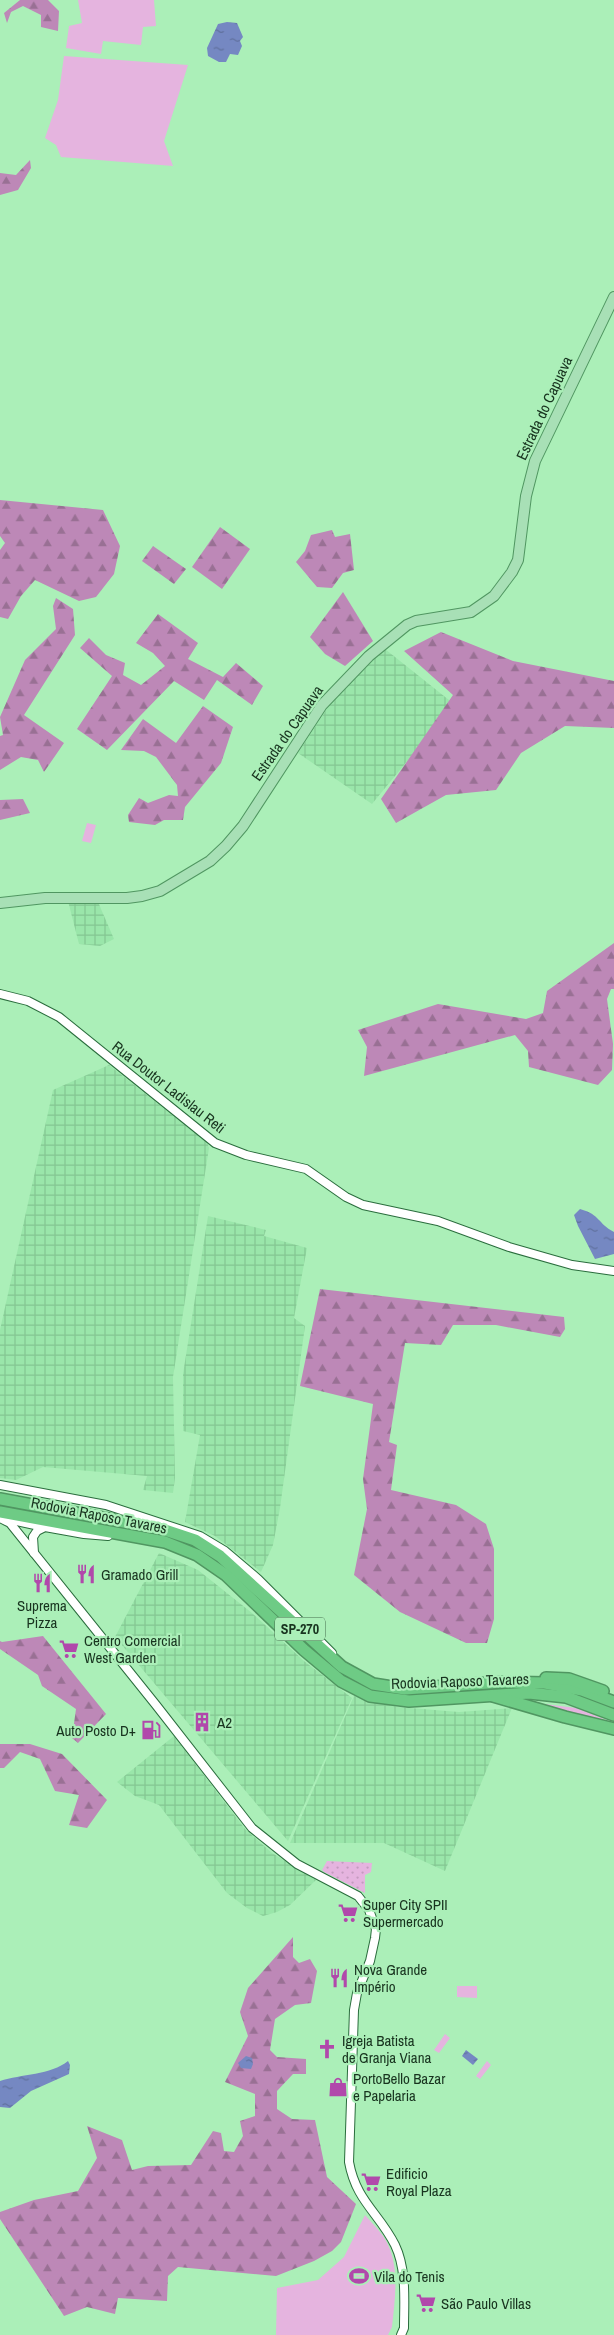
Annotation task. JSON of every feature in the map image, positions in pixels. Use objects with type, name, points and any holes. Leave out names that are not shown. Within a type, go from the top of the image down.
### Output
[{"type":"highway","name":"Rodovia Raposo Tavares","points":[[0,1499],[162,1529],[195,1540],[220,1556],[342,1667],[373,1684],[390,1688],[422,1688],[502,1682],[545,1683],[563,1686],[614,1702]]},
{"type":"highway","name":"Rodovia Raposo Tavares","points":[[0,1512],[165,1542],[184,1548],[212,1564],[304,1650],[355,1690],[386,1700],[409,1701],[488,1694],[529,1693],[566,1697],[614,1715]]},
{"type":"highway","points":[[502,1682],[560,1678],[587,1684],[614,1695]]},
{"type":"highway","points":[[488,1694],[565,1717],[614,1729]]},
{"type":"main road","name":"Estrada do Capuava","points":[[0,903],[45,898],[127,898],[142,896],[160,891],[202,866],[226,846],[243,826],[322,704],[375,650],[407,625],[416,621],[471,612],[494,596],[512,572],[518,560],[526,496],[535,461],[614,297]]},
{"type":"street","name":"Rua Doutor Ladislau Reti","points":[[0,994],[28,1001],[59,1017],[215,1143],[229,1149],[306,1169],[363,1205],[438,1221],[509,1248],[572,1264],[614,1271]]},
{"type":"street","points":[[0,1485],[106,1505],[200,1536],[225,1551],[258,1579],[326,1644],[342,1667]]},
{"type":"street","points":[[0,1518],[89,1535],[132,1536]]},
{"type":"street","points":[[0,1518],[10,1523],[252,1828],[297,1864],[358,1896],[369,1910],[376,1929],[376,1938],[370,1962],[357,1993],[354,2010],[349,2162],[359,2195],[395,2245],[400,2259],[404,2279],[404,2328],[401,2335]]},
{"type":"street","points":[[35,1554],[32,1548],[33,1537],[37,1531],[45,1527]]},
{"type":"shaded area","points":[[78,0],[154,0],[156,26],[143,27],[141,45],[103,41],[101,54],[66,48],[69,26],[82,23]]},
{"type":"shaded area","points":[[64,56],[188,65],[164,141],[173,166],[61,157],[56,145],[45,138],[58,100]]},
{"type":"shaded area","points":[[385,649],[454,704],[372,804],[298,753],[338,692]]},
{"type":"shaded area","points":[[87,823],[96,825],[91,843],[82,841]]},
{"type":"shaded area","points":[[68,901],[98,902],[114,939],[100,946],[79,944]]},
{"type":"shaded area","points":[[109,1065],[207,1142],[209,1148],[173,1377],[175,1478],[173,1493],[143,1490],[147,1476],[43,1467],[16,1480],[0,1478],[0,1330],[53,1090]]},
{"type":"shaded area","points":[[208,1216],[266,1230],[264,1236],[307,1248],[294,1318],[305,1326],[280,1508],[273,1545],[261,1572],[215,1536],[185,1522],[200,1435],[183,1431],[183,1374]]},
{"type":"shaded area","points":[[159,1553],[198,1570],[252,1613],[304,1661],[352,1698],[288,1841],[115,1637]]},
{"type":"shaded area","points":[[354,1696],[398,1707],[459,1712],[512,1708],[445,1871],[384,1843],[290,1843]]},
{"type":"shaded area","points":[[529,1702],[576,1708],[614,1723],[614,1725]]},
{"type":"shaded area","points":[[174,1736],[245,1829],[272,1853],[316,1880],[290,1905],[277,1912],[263,1916],[247,1908],[227,1893],[159,1805],[135,1796],[117,1782]]},
{"type":"shaded area","points":[[327,1861],[372,1863],[371,1872],[365,1875],[365,1893],[324,1872],[322,1870]]},
{"type":"shaded area","points":[[457,1986],[477,1986],[477,1998],[457,1997]]},
{"type":"shaded area","points":[[445,2034],[450,2038],[439,2053],[434,2050]]},
{"type":"shaded area","points":[[487,2061],[491,2065],[480,2079],[476,2076]]},
{"type":"shaded area","name":"Vila do Tenis","points":[[365,2215],[389,2246],[395,2268],[392,2327],[388,2335],[276,2335],[277,2288],[318,2280],[344,2257]]},
{"type":"green space","points":[[20,0],[48,0],[59,11],[58,31],[41,27],[41,15],[23,6],[11,12],[7,23],[4,13]]},
{"type":"green space","points":[[30,160],[31,168],[18,190],[0,195],[0,173],[16,175]]},
{"type":"green space","points":[[0,500],[103,510],[120,546],[114,574],[96,597],[79,601],[35,580],[21,596],[8,619],[0,617],[0,550],[5,543],[0,536]]},
{"type":"green space","points":[[220,527],[250,549],[222,589],[192,567]]},
{"type":"green space","points":[[332,530],[335,537],[350,534],[354,570],[343,573],[332,588],[317,587],[296,562],[305,551],[311,535]]},
{"type":"green space","points":[[153,546],[186,569],[174,584],[142,561]]},
{"type":"green space","points":[[343,592],[373,641],[345,666],[325,654],[310,637]]},
{"type":"green space","points":[[56,598],[73,609],[75,635],[24,715],[64,743],[44,772],[38,760],[21,757],[0,770],[0,736],[3,735],[0,717],[25,660],[56,629],[53,606]]},
{"type":"green space","points":[[158,614],[198,643],[188,659],[223,677],[236,663],[263,686],[252,705],[217,680],[204,700],[174,681],[107,750],[77,729],[112,676],[80,648],[89,638],[106,655],[125,663],[123,675],[141,685],[165,666],[153,653],[136,643]]},
{"type":"green space","points":[[441,632],[513,661],[614,681],[614,728],[565,726],[521,753],[496,790],[446,795],[396,823],[381,799],[453,695],[404,651]]},
{"type":"green space","points":[[203,706],[233,727],[221,763],[185,807],[183,820],[164,820],[155,825],[129,822],[128,815],[139,798],[148,803],[169,795],[178,796],[177,785],[156,757],[144,751],[121,750],[143,719],[176,743]]},
{"type":"green space","points":[[23,799],[30,813],[0,820],[0,800]]},
{"type":"green space","points":[[614,943],[614,989],[611,989],[607,999],[613,1044],[612,1070],[598,1085],[529,1067],[528,1051],[515,1035],[364,1076],[367,1047],[358,1030],[438,1004],[526,1019],[543,1013],[547,991]]},
{"type":"green space","points":[[320,1289],[564,1317],[565,1329],[560,1337],[496,1325],[453,1325],[441,1345],[405,1343],[389,1442],[397,1445],[391,1490],[456,1505],[486,1524],[494,1549],[494,1619],[487,1643],[466,1643],[400,1612],[354,1575],[367,1509],[363,1479],[373,1404],[300,1386]]},
{"type":"green space","points":[[43,1636],[106,1714],[78,1743],[72,1738],[76,1709],[42,1686],[38,1675],[0,1649],[0,1641]]},
{"type":"green space","points":[[0,1744],[30,1744],[62,1754],[107,1800],[87,1828],[69,1825],[79,1795],[55,1791],[40,1759],[20,1752],[4,1768],[0,1768]]},
{"type":"green space","points":[[293,1937],[293,1957],[299,1963],[310,1959],[317,1971],[311,2003],[295,2005],[275,2019],[270,2050],[277,2057],[306,2059],[306,2074],[293,2074],[277,2091],[277,2109],[292,2119],[315,2120],[327,2177],[356,2204],[341,2242],[332,2251],[314,2261],[276,2276],[178,2267],[168,2276],[167,2301],[118,2298],[115,2314],[87,2307],[64,2316],[0,2219],[0,2212],[34,2200],[78,2191],[97,2158],[87,2126],[122,2140],[132,2170],[148,2166],[191,2165],[213,2131],[221,2133],[224,2151],[234,2152],[243,2136],[240,2121],[255,2116],[255,2094],[225,2082],[248,2036],[240,2012],[248,1988]]},
{"type":"water","points":[[227,22],[237,23],[243,37],[240,41],[242,46],[238,55],[230,54],[226,62],[219,62],[208,56],[207,48],[218,24]]},
{"type":"water","points":[[580,1209],[592,1214],[614,1232],[614,1254],[595,1259],[574,1215]]},
{"type":"water","points":[[466,2050],[478,2059],[473,2065],[462,2056]]},
{"type":"water","points":[[246,2056],[252,2058],[253,2064],[251,2069],[241,2068],[238,2063]]},
{"type":"water","points":[[68,2061],[70,2065],[69,2074],[31,2091],[10,2108],[0,2107],[0,2081],[45,2072]]},
{"type":"place","name":"Gramado Grill","points":[[86,1574]]},
{"type":"place","name":"Suprema Pizza","points":[[42,1583]]},
{"type":"place","name":"Centro Comercial West Garden","points":[[69,1649]]},
{"type":"place","name":"A2","points":[[202,1722]]},
{"type":"place","name":"Auto Posto D+","points":[[151,1730]]},
{"type":"place","name":"Super City SPII Supermercado","points":[[348,1913]]},
{"type":"place","name":"Nova Grande Império","points":[[339,1978]]},
{"type":"place","name":"Igreja Batista de Granja Viana","points":[[327,2049]]},
{"type":"place","name":"PortoBello Bazar e Papelaria","points":[[338,2087]]},
{"type":"place","name":"Edificio Royal Plaza","points":[[371,2182]]},
{"type":"place","name":"Vila do Tenis","points":[[359,2276]]},
{"type":"place","name":"São Paulo Villas","points":[[426,2303]]}]
